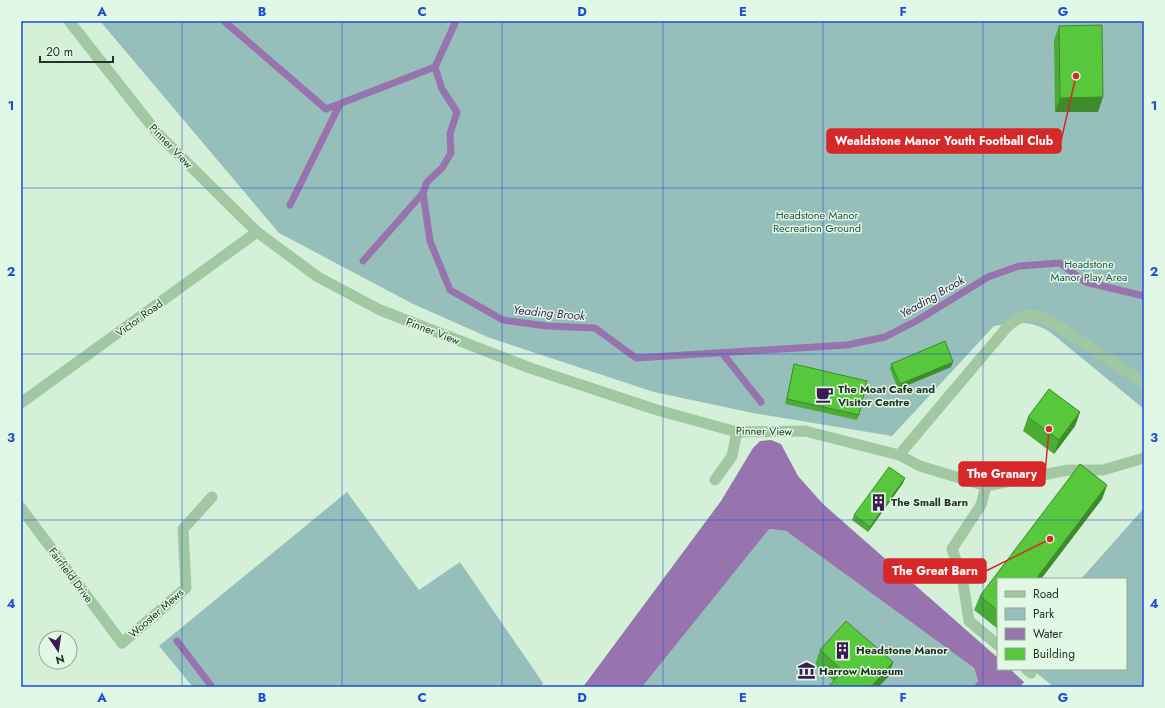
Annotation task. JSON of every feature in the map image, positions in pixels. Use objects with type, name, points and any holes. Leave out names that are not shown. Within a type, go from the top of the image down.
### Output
[{"type":"street","name":"Pinner View","points":[[69,21],[158,134],[257,232],[318,277],[380,310],[530,368],[657,410],[736,432],[805,431],[899,455],[920,466],[986,486]]},
{"type":"street","name":"Victor Road","points":[[21,403],[257,232]]},
{"type":"street","points":[[899,455],[1008,326],[1019,316],[1029,315],[1040,317],[1052,322],[1144,383]]},
{"type":"street","points":[[715,480],[732,456],[736,432]]},
{"type":"street","points":[[997,644],[969,620],[962,576],[952,549],[980,505],[986,486],[1068,470],[1103,470],[1144,458]]},
{"type":"street","name":"Wooster Mews","points":[[122,643],[186,588],[183,529],[212,497]]},
{"type":"street","name":"Fairfield Drive","points":[[21,508],[122,643]]},
{"type":"green space","name":"Headstone Manor Recreation Ground","points":[[100,21],[1144,21],[1144,409],[1050,332],[1036,325],[1023,323],[994,326],[892,436],[753,413],[654,392],[490,338],[413,304],[279,233]]},
{"type":"green space","points":[[347,492],[419,590],[460,562],[543,683],[541,687],[193,687],[159,646]]},
{"type":"green space","points":[[1144,508],[1144,687],[1054,687],[1034,671],[1127,670],[1127,578],[1082,578]]},
{"type":"green space","points":[[768,529],[786,531],[974,668],[978,681],[973,687],[642,687]]},
{"type":"water","points":[[771,440],[781,444],[798,476],[823,504],[997,657],[997,670],[1011,670],[1024,682],[1020,687],[973,687],[978,681],[974,668],[786,531],[769,529],[642,687],[583,687],[721,501],[753,448],[760,441]]},
{"type":"building","points":[[1102,25],[1103,97],[1060,98],[1059,26]]},
{"type":"building","points":[[945,341],[953,362],[900,384],[891,364]]},
{"type":"building","name":"The Moat Cafe and Visitor Centre","points":[[794,364],[867,381],[859,415],[787,399]]},
{"type":"building","points":[[1049,389],[1080,412],[1059,440],[1028,417]]},
{"type":"building","points":[[1080,464],[1107,485],[1037,578],[997,578],[997,610],[980,596]]},
{"type":"building","name":"The Small Barn","points":[[889,467],[905,478],[870,527],[854,515]]},
{"type":"building","name":"Headstone Manor","points":[[846,621],[893,662],[871,687],[828,687],[843,671],[820,650]]},
{"type":"waterway","points":[[224,21],[326,109],[435,67]]},
{"type":"waterway","name":"Yeading Brook","points":[[456,21],[435,67],[442,89],[457,112],[450,134],[451,153],[442,168],[427,182],[423,193],[430,241],[450,290],[503,320],[547,326],[595,328],[636,358],[847,345],[885,337],[918,320],[988,277],[1019,266],[1060,263],[1085,282],[1144,296]]},
{"type":"waterway","points":[[290,205],[340,104]]},
{"type":"waterway","points":[[363,261],[423,193]]},
{"type":"waterway","name":"Yeading Brook","points":[[723,354],[761,402]]},
{"type":"waterway","points":[[177,641],[212,687]]},
{"type":"place","name":"Wealdstone Manor Youth Football Club","points":[[1076,76]]},
{"type":"place","name":"The Moat Cafe and Visitor Centre","points":[[825,395]]},
{"type":"place","name":"The Granary","points":[[1049,429]]},
{"type":"place","name":"The Small Barn","points":[[878,502]]},
{"type":"place","name":"The Great Barn","points":[[1050,539]]},
{"type":"place","name":"Headstone Manor","points":[[843,650]]},
{"type":"place","name":"Harrow Museum","points":[[806,671]]},
{"type":"park label","name":"Headstone Manor Play Area","points":[[1089,270]]}]
